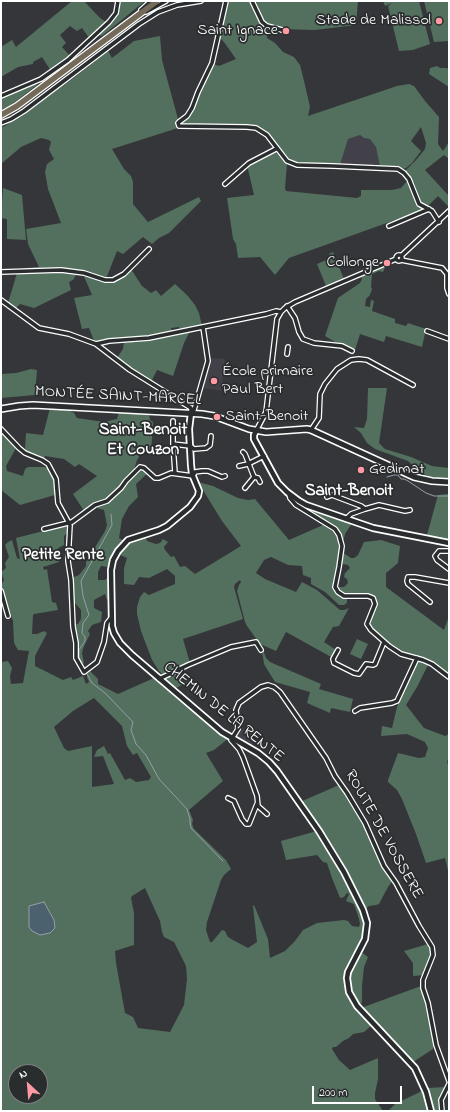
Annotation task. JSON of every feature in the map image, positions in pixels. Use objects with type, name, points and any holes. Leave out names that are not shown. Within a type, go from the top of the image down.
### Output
[{"type":"main road","points":[[1,115],[17,106],[157,1]]},
{"type":"main road","name":"MONTÉE SAINT-MARCEL","points":[[1,409],[34,405],[191,413],[214,416],[256,431],[276,432],[303,429],[311,430]]},
{"type":"main road","points":[[311,430],[414,477],[426,480],[449,482]]},
{"type":"street","points":[[1,96],[41,79],[68,60],[109,22],[116,13],[118,1]]},
{"type":"street","points":[[134,18],[150,1]]},
{"type":"street","points":[[127,22],[166,1]]},
{"type":"street","points":[[1,124],[21,113],[139,24],[158,12],[177,5],[201,1]]},
{"type":"street","points":[[226,1],[212,63],[192,108],[187,116],[178,124],[181,127],[256,128],[267,135],[276,149],[290,163],[298,166],[306,165],[398,169],[404,172],[409,179],[419,204],[435,214],[439,222]]},
{"type":"street","points":[[252,1],[262,22],[267,26],[282,30]]},
{"type":"street","points":[[225,184],[249,163],[276,149]]},
{"type":"street","points":[[389,226],[429,209]]},
{"type":"street","points":[[449,212],[398,261],[396,259],[287,306],[281,312],[277,320],[266,412],[254,437],[278,483],[289,494],[306,505],[373,528],[449,544]]},
{"type":"street","points":[[1,272],[61,270],[84,273],[105,280],[114,280],[124,274],[148,248]]},
{"type":"street","points":[[401,258],[442,268],[447,274],[449,294]]},
{"type":"street","points":[[1,300],[39,328],[69,334],[96,344],[130,370],[191,408],[191,413]]},
{"type":"street","points":[[287,306],[295,318],[299,332],[303,339],[314,343],[340,346],[352,351]]},
{"type":"street","points":[[96,344],[149,338],[276,311],[281,312]]},
{"type":"street","points":[[191,413],[194,410],[208,361],[203,327]]},
{"type":"street","points":[[427,331],[449,339]]},
{"type":"street","points":[[287,354],[288,347]]},
{"type":"street","points":[[311,430],[319,418],[320,394],[324,384],[337,369],[348,361],[359,359],[367,360],[413,385]]},
{"type":"street","name":"CHEMIN DE LA RENTE","points":[[191,413],[189,430],[190,446],[193,476],[198,490],[197,498],[190,507],[162,529],[127,541],[116,555],[111,570],[111,618],[113,630],[117,640],[159,679],[222,732],[258,753],[269,762],[319,831],[344,872],[363,910],[367,928],[364,943],[348,972],[347,984],[349,992],[357,1006],[415,1068],[426,1092],[430,1111]]},
{"type":"street","points":[[174,420],[173,444],[175,473]]},
{"type":"street","points":[[1,429],[19,448],[42,460],[49,466],[56,479],[58,502],[70,522],[68,561],[71,580],[73,627],[76,643],[76,658],[82,672],[86,671],[95,664],[99,657],[104,642],[107,623],[111,618]]},
{"type":"street","points":[[173,444],[190,446],[194,449],[208,447],[210,445],[211,436]]},
{"type":"street","points":[[243,452],[254,476],[258,478],[260,482]]},
{"type":"street","points":[[239,466],[248,464],[264,456]]},
{"type":"street","points":[[44,529],[76,520],[95,505],[110,498],[140,467],[144,468],[155,478],[159,478],[170,473],[193,476],[195,472],[202,471],[222,477],[225,476]]},
{"type":"street","points":[[245,488],[254,476]]},
{"type":"street","points":[[289,494],[290,498],[296,505],[337,532],[342,546],[336,583],[336,590],[339,594],[344,596],[368,596],[374,600],[375,604],[368,624],[371,630],[384,642],[401,654],[432,664],[449,677]]},
{"type":"street","points":[[327,497],[332,495],[365,509]]},
{"type":"street","points":[[346,519],[351,514],[379,505],[405,511],[410,510]]},
{"type":"street","points":[[449,552],[439,551],[435,556],[437,560],[449,569]]},
{"type":"street","points":[[430,602],[408,584],[408,577],[415,576],[449,583]]},
{"type":"street","points":[[1,591],[8,616]]},
{"type":"street","points":[[159,679],[227,648],[256,642],[261,650]]},
{"type":"street","points":[[338,650],[333,660],[334,663],[359,674],[366,664],[373,666],[375,664],[384,642]]},
{"type":"street","points":[[355,711],[360,708],[397,701],[417,658]]},
{"type":"street","name":"ROUTE DE VOSSERE","points":[[232,738],[238,730],[236,710],[239,703],[261,688],[272,686],[278,690],[286,700],[330,765],[365,823],[384,866],[399,888],[419,926],[433,948],[433,955],[423,980],[423,988],[428,1003],[436,1045],[449,1083],[441,1100],[442,1111]]},
{"type":"street","points":[[228,798],[234,802],[246,824],[250,824],[257,804],[257,796],[243,757],[239,749],[232,742],[232,738]]},
{"type":"street","points":[[257,804],[267,814]]},
{"type":"shaded area","points":[[359,135],[370,139],[376,147],[380,167],[340,165],[348,139]]},
{"type":"shaded area","name":"École primaire Paul Bert","points":[[212,358],[225,359],[221,391],[203,388]]},
{"type":"shaded area","points":[[247,728],[253,734],[251,739],[253,743],[251,748],[235,738],[239,730]]},
{"type":"green space","points":[[72,1],[84,1],[107,23],[90,39],[82,28],[77,31],[70,26],[60,35],[66,43],[62,47],[70,56],[51,71],[42,57],[33,62],[33,64],[18,67],[1,77],[1,47],[12,40],[16,47]]},
{"type":"green space","points":[[121,1],[145,1],[102,36],[98,35],[118,13]]},
{"type":"green space","points":[[228,1],[251,1],[262,24],[268,27],[267,38],[275,43],[283,52],[294,57],[300,65],[310,107],[308,116],[397,86],[409,84],[414,86],[439,117],[438,144],[443,151],[449,142],[449,159],[444,155],[425,170],[449,196],[449,207],[438,196],[428,206],[423,204],[414,183],[405,171],[425,149],[426,143],[421,127],[411,141],[421,151],[412,163],[406,168],[402,169],[380,167],[376,147],[370,139],[364,138],[360,135],[348,139],[340,165],[296,163],[288,160],[267,132],[256,126],[184,125],[183,122],[193,111],[213,64],[219,66],[236,59],[219,37]]},
{"type":"green space","points":[[256,1],[358,1],[356,25],[315,30],[281,29],[263,22]]},
{"type":"green space","points":[[383,1],[419,1],[430,44],[413,50],[399,51],[388,6],[392,3],[385,6]]},
{"type":"green space","name":"Stade de Malissol","points":[[424,1],[449,1],[449,41],[434,42]]},
{"type":"green space","points":[[160,36],[162,60],[178,119],[175,125],[178,128],[112,149],[124,169],[131,176],[133,182],[133,204],[148,222],[199,197],[201,201],[169,233],[159,238],[152,244],[143,237],[123,254],[117,251],[106,279],[82,271],[84,274],[114,281],[122,277],[131,269],[142,286],[151,293],[156,290],[161,296],[175,284],[195,305],[199,313],[202,326],[181,330],[179,327],[171,328],[172,331],[170,333],[153,336],[94,341],[89,328],[82,329],[74,298],[92,295],[83,274],[76,275],[73,280],[69,282],[71,290],[34,308],[20,304],[16,308],[8,303],[17,273],[23,273],[25,268],[39,267],[28,244],[26,229],[61,223],[48,189],[45,172],[47,164],[54,159],[49,150],[51,142],[41,138],[21,147],[1,164],[1,127],[5,126],[75,77],[108,51],[112,58],[134,41]]},
{"type":"green space","points":[[437,66],[440,68],[447,68],[449,70],[449,87],[429,74],[430,68]]},
{"type":"green space","points":[[36,84],[37,85],[10,106],[1,110],[1,97]]},
{"type":"green space","points":[[275,151],[287,164],[286,191],[357,198],[361,196],[361,190],[392,190],[401,188],[408,180],[416,203],[423,210],[289,258],[275,275],[260,257],[238,258],[236,244],[233,239],[227,198],[254,195],[247,165]]},
{"type":"green space","points":[[3,188],[22,195],[26,240],[7,239],[7,219],[1,218]]},
{"type":"green space","points":[[333,252],[344,279],[326,286],[317,264],[331,258],[329,254]]},
{"type":"green space","points":[[385,267],[383,272],[379,271],[372,274],[372,289],[370,295],[366,299],[365,306],[370,307],[372,300],[374,301],[372,311],[395,319],[395,323],[406,326],[408,323],[426,329],[422,347],[386,336],[384,342],[360,334],[355,350],[335,342],[325,336],[338,298],[360,283],[362,279],[361,277]]},
{"type":"green space","points":[[190,331],[184,343],[173,376],[157,370],[151,382],[117,358],[123,349],[124,341]]},
{"type":"green space","points":[[31,369],[37,370],[35,395],[1,398],[1,374],[16,373]]},
{"type":"green space","points":[[368,388],[387,388],[379,443],[385,449],[411,457],[432,466],[449,468],[449,480],[428,476],[420,472],[408,461],[375,449],[367,443],[361,433],[354,427],[364,428],[367,419]]},
{"type":"green space","points":[[50,408],[67,409],[74,413],[77,418],[104,422],[117,419],[119,412],[149,414],[150,420],[153,422],[151,453],[139,452],[139,457],[134,470],[122,485],[107,499],[98,502],[84,511],[73,494],[97,476],[79,464],[75,467],[64,459],[45,456],[44,459],[26,451],[25,448],[26,433],[43,435]]},
{"type":"green space","points":[[1,431],[16,448],[6,466],[7,471],[23,476],[25,469],[28,467],[44,467],[50,469],[56,485],[55,495],[20,505],[1,490]]},
{"type":"green space","points":[[141,468],[148,473],[136,484],[138,497],[129,506],[122,519],[119,538],[124,541],[111,559],[108,567],[101,566],[98,572],[98,580],[105,580],[108,577],[109,599],[107,600],[105,594],[94,600],[94,608],[102,612],[101,622],[92,625],[88,631],[90,634],[82,653],[84,663],[80,665],[78,660],[78,641],[74,625],[78,624],[81,619],[81,610],[75,603],[73,604],[72,578],[79,575],[86,566],[86,562],[105,531],[107,525],[104,510],[95,506],[103,503],[123,488]]},
{"type":"green space","points":[[198,482],[213,486],[238,498],[248,500],[255,499],[289,540],[323,525],[333,532],[339,545],[339,560],[334,586],[336,593],[347,598],[347,603],[344,605],[339,605],[325,592],[311,584],[311,578],[303,575],[302,566],[288,565],[271,557],[264,560],[256,573],[265,579],[296,592],[302,582],[317,590],[340,610],[349,608],[339,626],[333,627],[324,642],[336,650],[333,658],[286,632],[276,651],[260,644],[245,622],[237,591],[241,582],[240,580],[234,587],[243,619],[183,639],[190,663],[163,675],[159,671],[152,660],[141,631],[137,607],[140,597],[144,592],[149,595],[175,584],[175,576],[167,569],[149,578],[139,577],[134,585],[124,584],[124,568],[127,558],[118,554],[128,541],[145,536],[147,541],[156,544],[160,543],[163,539],[168,542],[164,547],[165,550],[171,557],[174,556],[180,567],[185,566],[195,574],[241,546],[222,521]]},
{"type":"green space","points":[[449,494],[449,541],[427,535],[438,495]]},
{"type":"green space","points":[[307,506],[352,523],[345,534],[343,542],[339,531],[306,509]]},
{"type":"green space","points":[[67,525],[67,533],[64,536],[64,545],[58,548],[59,562],[43,567],[44,570],[47,569],[52,602],[56,603],[58,610],[33,615],[32,634],[37,634],[44,631],[47,633],[35,656],[35,666],[63,680],[71,677],[73,680],[83,676],[86,684],[89,682],[87,675],[90,671],[98,679],[98,684],[118,694],[154,678],[219,732],[229,738],[214,750],[206,753],[223,781],[189,810],[193,820],[192,824],[194,829],[226,860],[231,869],[221,880],[207,922],[206,930],[210,942],[212,942],[222,930],[225,931],[228,937],[248,948],[257,942],[254,905],[268,939],[270,958],[285,951],[303,930],[317,923],[344,920],[348,921],[352,926],[359,927],[359,919],[354,904],[346,901],[349,894],[347,893],[344,897],[340,898],[327,863],[323,862],[317,855],[286,860],[281,841],[317,831],[355,897],[364,919],[365,930],[362,941],[348,967],[344,981],[346,991],[352,1003],[372,1025],[364,1032],[353,1034],[332,1049],[339,1060],[350,1070],[378,1058],[378,1079],[375,1099],[383,1111],[1,1111],[1,662],[8,661],[12,668],[10,676],[11,684],[23,683],[29,651],[18,650],[14,643],[13,621],[1,585],[4,580],[1,572],[6,568],[5,563],[9,557],[5,545],[8,542],[12,540],[17,558],[20,559],[16,538]],"holes":[[[94,698],[122,726],[127,746],[133,755],[137,753],[151,777],[149,780],[136,782],[130,778],[125,780],[110,753],[108,754],[104,746],[97,750],[94,757],[103,756],[114,784],[92,787],[92,746],[68,751],[64,748],[54,727],[73,711]],[[145,888],[160,921],[164,937],[174,942],[186,966],[187,979],[184,1005],[170,1032],[138,1028],[133,1017],[125,1013],[116,963],[115,951],[134,945],[134,913],[131,898]]]},
{"type":"green space","points":[[381,540],[400,546],[398,563],[386,573],[386,587],[444,630],[449,616],[449,675],[427,659],[402,653],[377,633],[370,625],[370,621],[377,603],[372,595],[343,594],[337,587],[344,587],[348,583],[347,579],[344,577],[345,573],[350,568],[348,565],[343,564],[341,559],[342,552],[351,558],[354,558],[358,555],[364,542]]},
{"type":"green space","points":[[357,639],[368,644],[361,659],[350,654]]},
{"type":"green space","points":[[263,650],[266,658],[270,662],[321,684],[319,689],[353,699],[350,712],[331,708],[330,713],[307,703],[310,692],[275,682],[264,664]]},
{"type":"green space","points":[[417,660],[428,665],[406,705],[424,728],[445,736],[449,734],[449,759],[447,761],[449,768],[449,875],[445,858],[426,863],[402,799],[397,790],[388,782],[398,753],[419,758],[425,757],[428,748],[425,742],[407,734],[381,736],[382,726],[392,728],[397,707]]},
{"type":"green space","points":[[180,671],[190,681],[176,688],[175,690],[164,679]]},
{"type":"green space","points":[[339,785],[357,811],[393,880],[379,904],[369,906],[364,910],[300,802]]},
{"type":"green space","points":[[428,944],[431,947],[432,954],[424,975],[413,976],[413,963],[404,951]]},
{"type":"green space","points":[[361,952],[368,957],[364,967],[362,1002],[360,1006],[352,995],[350,979],[351,969]]},
{"type":"green space","points":[[421,986],[429,1013],[434,1043],[433,1049],[413,1062],[361,1008]]},
{"type":"green space","points":[[445,1087],[440,1101],[441,1111],[433,1111],[428,1088]]},
{"type":"green space","points":[[422,1091],[428,1111],[384,1111],[389,1110],[395,1104]]},
{"type":"water","points":[[44,902],[54,920],[55,928],[50,933],[40,935],[32,931],[29,927],[29,906]]},
{"type":"waterway","points":[[316,429],[337,439]]},
{"type":"waterway","points":[[387,477],[398,475],[401,479],[408,481],[426,493],[434,496],[449,496]]},
{"type":"waterway","points":[[83,667],[79,658],[79,650],[85,641],[85,637],[82,633],[83,623],[89,615],[83,596],[81,581],[112,525],[111,514]]},
{"type":"waterway","points":[[86,672],[92,683],[105,693],[133,722],[131,730],[136,744],[146,755],[159,779],[187,809],[191,828],[223,861]]},
{"type":"place","name":"Stade de Malissol","points":[[439,21]]},
{"type":"place","name":"Saint Ignace","points":[[286,31]]},
{"type":"place","name":"Collonge","points":[[387,263]]},
{"type":"place","name":"École primaire Paul Bert","points":[[214,381]]},
{"type":"place","name":"Saint-Benoit","points":[[217,417]]},
{"type":"place","name":"Gedimat","points":[[361,470]]},
{"type":"district","name":"Saint-Benoit Et Couzon","points":[[143,441]]},
{"type":"district","name":"Saint-Benoit","points":[[349,492]]},
{"type":"district","name":"Petite Rente","points":[[63,556]]}]
